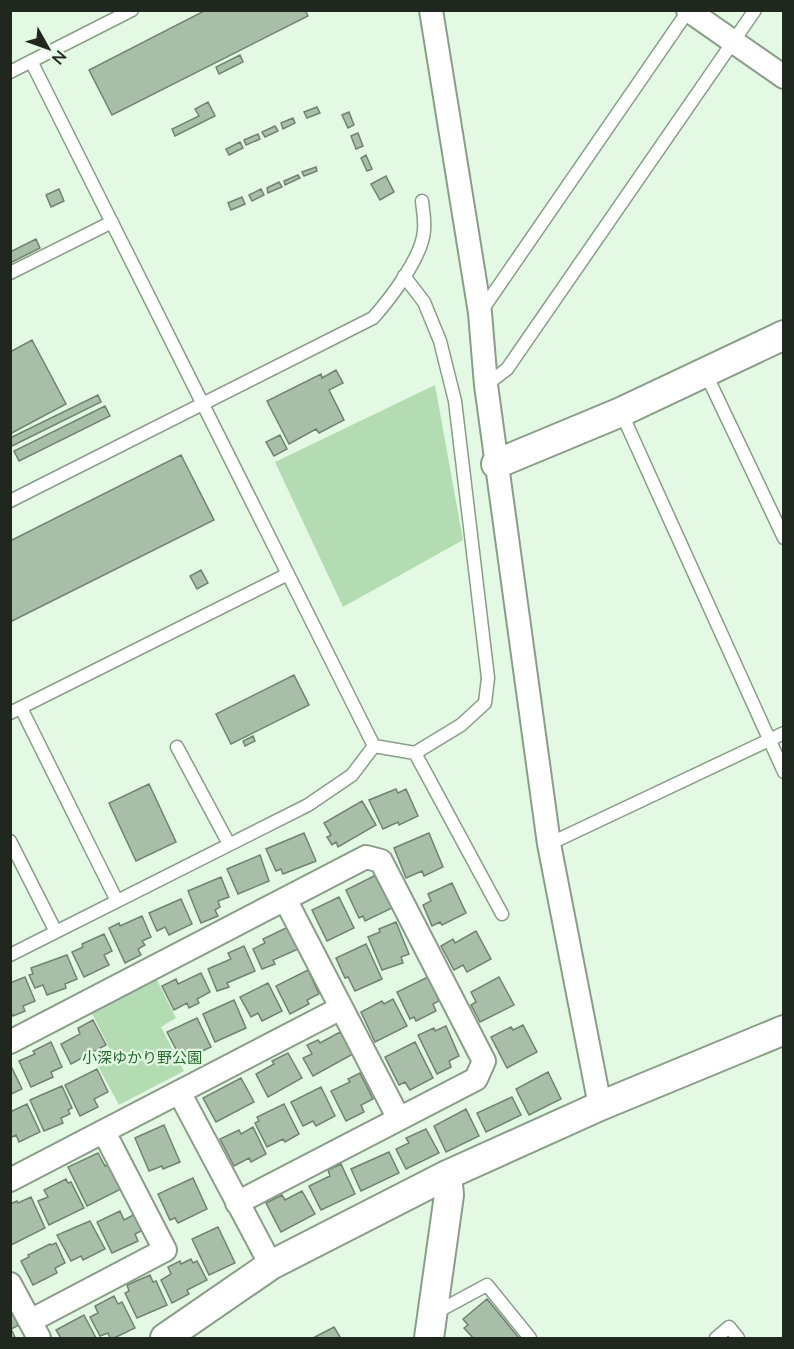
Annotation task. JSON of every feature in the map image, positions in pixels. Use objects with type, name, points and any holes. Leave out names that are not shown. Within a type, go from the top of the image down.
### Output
[{"type":"street","points":[[430,10],[480,314],[496,464],[549,844],[600,1106]]},
{"type":"street","points":[[688,10],[783,77]]},
{"type":"street","points":[[496,464],[621,412],[783,335]]},
{"type":"street","points":[[10,1042],[366,857],[381,861],[484,1061],[476,1079],[237,1203]]},
{"type":"street","points":[[285,899],[399,1119]]},
{"type":"street","points":[[10,1180],[341,1008]]},
{"type":"street","points":[[165,1338],[271,1265],[447,1175],[600,1106],[783,1030]]},
{"type":"street","points":[[179,1092],[271,1265]]},
{"type":"street","points":[[10,1284],[34,1330],[165,1250],[104,1132]]},
{"type":"street","points":[[432,1326],[449,1195],[447,1175]]},
{"type":"lane","points":[[10,72],[132,10]]},
{"type":"lane","points":[[480,314],[688,10]]},
{"type":"lane","points":[[486,385],[507,369],[755,10]]},
{"type":"lane","points":[[31,61],[374,746]]},
{"type":"lane","points":[[10,501],[373,318],[390,299],[420,248],[424,231],[422,201]]},
{"type":"lane","points":[[10,273],[112,222]]},
{"type":"lane","points":[[374,746],[415,753],[461,725],[485,703],[488,678],[455,401],[440,340],[424,302],[404,276]]},
{"type":"lane","points":[[705,372],[783,538]]},
{"type":"lane","points":[[621,412],[783,772]]},
{"type":"lane","points":[[117,901],[16,711],[288,574]]},
{"type":"lane","points":[[549,844],[783,733]]},
{"type":"lane","points":[[10,955],[308,805],[352,775],[374,746]]},
{"type":"lane","points":[[177,747],[229,844]]},
{"type":"lane","points":[[415,753],[502,914]]},
{"type":"lane","points":[[10,841],[56,932]]},
{"type":"lane","points":[[432,1326],[487,1285],[530,1338]]},
{"type":"lane","points":[[716,1338],[729,1327],[738,1338]]},
{"type":"green space","points":[[435,385],[463,540],[343,607],[275,462]]},
{"type":"green space","name":"小深ゆかり野公園","points":[[155,976],[176,1018],[161,1027],[184,1071],[119,1105],[94,1059],[110,1050],[90,1009]]},
{"type":"building","points":[[206,10],[305,10],[308,16],[112,115],[89,70]]},
{"type":"building","points":[[240,55],[243,62],[219,74],[216,67]]},
{"type":"building","points":[[208,102],[215,116],[175,136],[172,129],[199,116],[195,109]]},
{"type":"building","points":[[317,107],[320,113],[307,118],[304,112]]},
{"type":"building","points":[[349,112],[354,125],[348,128],[342,115]]},
{"type":"building","points":[[293,118],[295,123],[283,129],[281,123]]},
{"type":"building","points":[[275,126],[278,131],[265,137],[262,132]]},
{"type":"building","points":[[358,133],[363,146],[356,149],[351,136]]},
{"type":"building","points":[[258,134],[260,139],[246,145],[244,140]]},
{"type":"building","points":[[240,142],[243,148],[229,155],[226,149]]},
{"type":"building","points":[[366,155],[372,169],[367,171],[361,158]]},
{"type":"building","points":[[316,167],[317,171],[304,176],[302,172]]},
{"type":"building","points":[[298,175],[300,178],[285,185],[284,181]]},
{"type":"building","points":[[386,176],[394,192],[380,200],[371,184]]},
{"type":"building","points":[[279,182],[282,187],[268,193],[267,188]]},
{"type":"building","points":[[59,189],[64,201],[51,207],[46,195]]},
{"type":"building","points":[[261,189],[264,195],[252,201],[249,195]]},
{"type":"building","points":[[242,197],[245,204],[231,210],[228,203]]},
{"type":"building","points":[[36,239],[40,248],[10,263],[10,252]]},
{"type":"building","points":[[32,340],[66,404],[10,434],[10,352]]},
{"type":"building","points":[[336,370],[343,383],[329,390],[344,420],[319,433],[316,429],[289,444],[267,401],[321,374],[322,378]]},
{"type":"building","points":[[98,395],[101,402],[10,447],[10,438]]},
{"type":"building","points":[[105,406],[110,416],[19,461],[14,451]]},
{"type":"building","points":[[280,435],[287,449],[274,456],[266,442]]},
{"type":"building","points":[[181,455],[214,520],[10,622],[10,541]]},
{"type":"building","points":[[201,570],[208,583],[197,589],[190,576]]},
{"type":"building","points":[[294,675],[309,705],[231,744],[216,714]]},
{"type":"building","points":[[253,736],[255,741],[245,746],[243,741]]},
{"type":"building","points":[[149,784],[176,842],[136,861],[109,803]]},
{"type":"building","points":[[396,789],[398,793],[406,789],[418,816],[399,825],[398,822],[383,829],[369,800]]},
{"type":"building","points":[[362,801],[376,825],[338,847],[336,842],[332,845],[327,837],[331,835],[324,823]]},
{"type":"building","points":[[304,833],[316,861],[283,874],[281,869],[276,871],[266,849]]},
{"type":"building","points":[[429,833],[443,867],[424,876],[422,871],[406,878],[394,848]]},
{"type":"building","points":[[260,855],[269,881],[238,894],[227,869]]},
{"type":"building","points":[[376,875],[392,908],[365,921],[363,916],[359,918],[346,890]]},
{"type":"building","points":[[221,877],[229,897],[218,901],[220,907],[215,910],[218,916],[201,923],[188,891]]},
{"type":"building","points":[[452,883],[466,913],[442,925],[440,922],[432,926],[423,905],[431,901],[428,894]]},
{"type":"building","points":[[339,897],[354,928],[327,941],[312,910]]},
{"type":"building","points":[[181,899],[192,924],[169,935],[165,927],[157,931],[149,913]]},
{"type":"building","points":[[142,916],[151,937],[142,941],[145,945],[138,949],[141,955],[125,963],[109,928],[119,923],[120,926]]},
{"type":"building","points":[[396,922],[409,954],[401,957],[403,963],[382,970],[368,937],[380,932],[379,929]]},
{"type":"building","points":[[288,927],[298,949],[273,960],[275,964],[262,969],[253,949],[265,943],[263,939]]},
{"type":"building","points":[[476,931],[491,959],[467,972],[463,965],[454,970],[441,946],[453,939],[455,943]]},
{"type":"building","points":[[104,934],[112,951],[104,955],[109,965],[84,977],[72,952],[83,947],[82,944]]},
{"type":"building","points":[[366,944],[382,979],[355,991],[348,977],[345,978],[336,958]]},
{"type":"building","points":[[244,946],[255,971],[227,983],[229,987],[217,991],[208,969],[231,959],[228,953]]},
{"type":"building","points":[[67,955],[77,979],[65,984],[66,988],[47,995],[43,985],[35,988],[29,975],[33,974],[31,968]]},
{"type":"building","points":[[308,970],[319,994],[307,1000],[309,1004],[290,1014],[276,986]]},
{"type":"building","points":[[201,973],[210,992],[197,999],[199,1003],[189,1008],[187,1003],[174,1010],[162,986],[176,979],[178,984]]},
{"type":"building","points":[[25,977],[35,1001],[23,1006],[25,1011],[13,1016],[10,1011],[10,983]]},
{"type":"building","points":[[428,977],[439,1001],[433,1004],[436,1011],[416,1021],[414,1017],[410,1019],[397,992]]},
{"type":"building","points":[[499,977],[514,1005],[480,1022],[471,1005],[476,1002],[471,992]]},
{"type":"building","points":[[268,983],[282,1011],[262,1021],[258,1013],[251,1017],[240,997]]},
{"type":"building","points":[[393,999],[407,1026],[375,1042],[361,1012],[382,1001],[384,1004]]},
{"type":"building","points":[[234,1000],[246,1028],[215,1042],[203,1014]]},
{"type":"building","points":[[197,1018],[211,1047],[186,1059],[184,1053],[179,1055],[167,1032]]},
{"type":"building","points":[[93,1020],[106,1045],[71,1064],[61,1044],[80,1034],[78,1028]]},
{"type":"building","points":[[523,1025],[537,1052],[507,1068],[491,1037],[511,1027],[513,1030]]},
{"type":"building","points":[[446,1026],[459,1056],[449,1061],[451,1067],[437,1074],[418,1035]]},
{"type":"building","points":[[340,1032],[353,1054],[313,1076],[303,1058],[312,1054],[307,1045],[318,1040],[320,1043]]},
{"type":"building","points":[[51,1042],[62,1067],[51,1072],[53,1077],[31,1087],[19,1061],[35,1054],[33,1051]]},
{"type":"building","points":[[415,1042],[433,1078],[410,1090],[405,1082],[399,1085],[385,1057]]},
{"type":"building","points":[[288,1053],[302,1078],[268,1097],[256,1074],[274,1064],[272,1061]]},
{"type":"building","points":[[11,1066],[22,1089],[11,1094],[10,1097]]},
{"type":"building","points":[[97,1069],[108,1092],[94,1099],[98,1107],[80,1116],[65,1085]]},
{"type":"building","points":[[548,1072],[561,1099],[529,1115],[516,1089]]},
{"type":"building","points":[[360,1073],[373,1099],[361,1105],[364,1112],[346,1121],[331,1091],[350,1082],[348,1079]]},
{"type":"building","points":[[241,1078],[254,1102],[216,1122],[203,1098]]},
{"type":"building","points":[[62,1086],[72,1108],[68,1110],[70,1114],[61,1118],[63,1123],[44,1131],[30,1100]]},
{"type":"building","points":[[321,1087],[335,1116],[316,1126],[313,1121],[303,1126],[291,1102]]},
{"type":"building","points":[[512,1097],[521,1115],[486,1132],[477,1113]]},
{"type":"building","points":[[27,1104],[40,1132],[19,1142],[16,1135],[10,1138],[10,1112]]},
{"type":"building","points":[[284,1104],[299,1134],[285,1142],[283,1139],[267,1147],[255,1123],[259,1121],[257,1117]]},
{"type":"building","points":[[466,1109],[479,1136],[446,1152],[434,1126]]},
{"type":"building","points":[[164,1125],[180,1162],[163,1169],[162,1166],[149,1171],[135,1138]]},
{"type":"building","points":[[253,1127],[266,1154],[251,1162],[249,1158],[234,1166],[220,1139],[239,1130],[241,1134]]},
{"type":"building","points":[[426,1129],[439,1153],[406,1169],[396,1149],[409,1143],[406,1138]]},
{"type":"building","points":[[389,1152],[399,1173],[361,1191],[351,1169]]},
{"type":"building","points":[[98,1153],[105,1166],[108,1165],[123,1188],[87,1206],[68,1167]]},
{"type":"building","points":[[341,1164],[355,1194],[321,1210],[309,1186],[330,1176],[328,1170]]},
{"type":"building","points":[[193,1178],[207,1209],[178,1223],[175,1218],[170,1220],[158,1194]]},
{"type":"building","points":[[66,1179],[68,1183],[71,1182],[84,1208],[49,1225],[38,1201],[48,1197],[44,1190]]},
{"type":"building","points":[[302,1191],[315,1214],[281,1232],[266,1203],[282,1195],[285,1200]]},
{"type":"building","points":[[31,1197],[45,1228],[11,1245],[10,1204]]},
{"type":"building","points":[[120,1211],[124,1220],[135,1214],[143,1230],[135,1234],[138,1241],[112,1253],[97,1222]]},
{"type":"building","points":[[90,1221],[105,1249],[83,1260],[81,1256],[71,1261],[57,1235]]},
{"type":"building","points":[[218,1227],[235,1263],[209,1275],[192,1239]]},
{"type":"building","points":[[56,1243],[65,1263],[55,1268],[57,1273],[33,1285],[21,1261],[29,1257],[28,1255]]},
{"type":"building","points":[[191,1259],[193,1263],[197,1261],[207,1280],[187,1290],[189,1294],[172,1303],[161,1280],[171,1274],[168,1267]]},
{"type":"building","points":[[150,1275],[153,1282],[156,1281],[167,1305],[137,1318],[125,1293],[129,1291],[127,1285]]},
{"type":"building","points":[[114,1296],[118,1304],[122,1302],[135,1328],[114,1338],[110,1338],[108,1333],[100,1336],[90,1317],[98,1313],[95,1306]]},
{"type":"building","points":[[487,1299],[519,1338],[473,1338],[464,1328],[468,1325],[463,1319]]},
{"type":"building","points":[[10,1307],[19,1325],[11,1329],[15,1337],[11,1338],[10,1338]]},
{"type":"building","points":[[84,1315],[96,1338],[61,1338],[56,1330]]},
{"type":"building","points":[[334,1327],[340,1337],[313,1338]]}]
